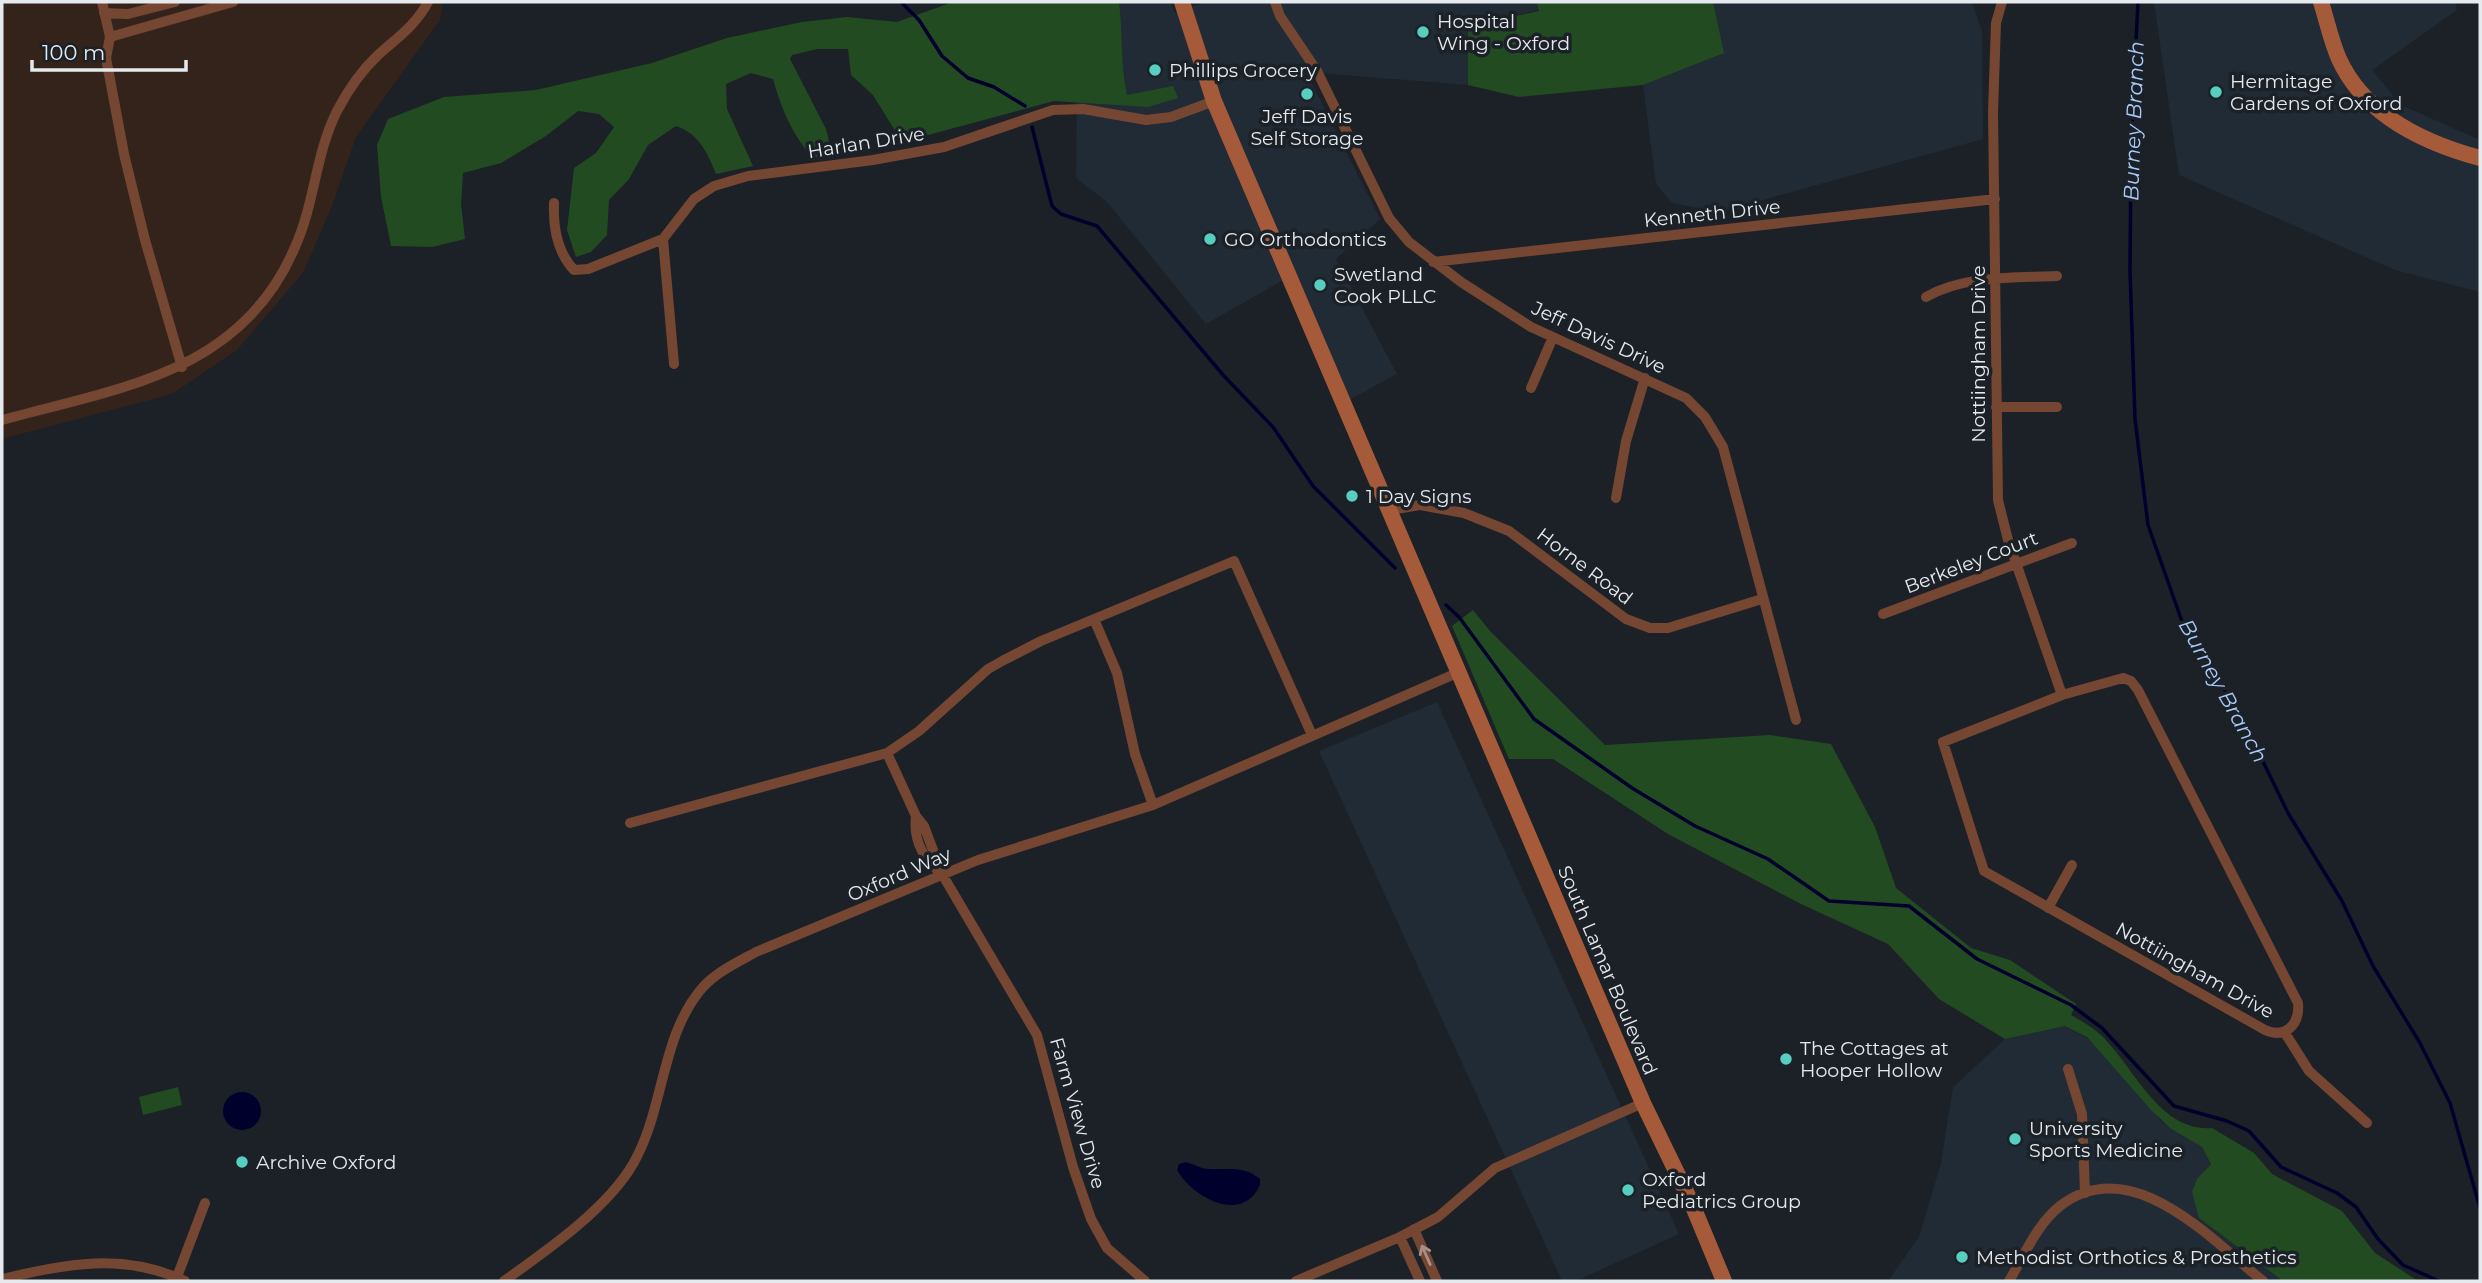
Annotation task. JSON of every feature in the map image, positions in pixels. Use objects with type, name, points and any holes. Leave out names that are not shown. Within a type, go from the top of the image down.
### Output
[{"type":"street","points":[[175,2],[128,14],[103,8],[110,37],[106,58],[124,154],[181,367]]},
{"type":"street","points":[[110,37],[233,2]]},
{"type":"street","points":[[2,420],[181,367],[240,326],[282,275],[307,213],[323,142],[351,86],[377,56],[420,18],[428,2]]},
{"type":"street","points":[[1182,2],[1214,101],[1390,510]]},
{"type":"street","name":"Jeff Davis Drive","points":[[1275,2],[1280,16],[1318,74],[1390,218],[1409,242],[1433,262],[1531,327],[1686,398],[1705,417],[1723,447],[1796,720]]},
{"type":"street","name":"Nottiingham Drive","points":[[2002,2],[1996,23],[1993,112],[1998,500],[2016,564],[2062,695]]},
{"type":"street","points":[[2321,2],[2340,61],[2373,103],[2409,133],[2437,147],[2480,158]]},
{"type":"street","name":"Harlan Drive","points":[[663,239],[694,199],[714,186],[748,176],[873,160],[944,147],[1053,110],[1083,109],[1146,120],[1171,117],[1214,101]]},
{"type":"street","name":"Kenneth Drive","points":[[1433,262],[1995,199]]},
{"type":"street","points":[[554,203],[553,225],[563,259],[574,270],[588,269],[663,239],[674,363]]},
{"type":"street","points":[[1926,297],[1941,288],[1995,279],[2057,276]]},
{"type":"street","points":[[1531,388],[1553,337]]},
{"type":"street","points":[[1616,498],[1626,441],[1645,378]]},
{"type":"street","points":[[1996,407],[2057,407]]},
{"type":"street","name":"Horne Road","points":[[1390,510],[1420,505],[1464,513],[1509,531],[1626,619],[1650,628],[1673,627],[1762,599]]},
{"type":"street","name":"South Lamar Boulevard","points":[[1390,510],[1457,674],[1643,1103],[1692,1203],[1724,1281]]},
{"type":"street","name":"Berkeley Court","points":[[1883,614],[2072,543]]},
{"type":"street","points":[[630,823],[887,753],[919,731],[988,669],[1041,641],[1234,561],[1311,735]]},
{"type":"street","points":[[1094,619],[1118,673],[1135,754],[1153,805]]},
{"type":"street","name":"Oxford Way","points":[[504,1281],[610,1194],[632,1165],[659,1101],[676,1033],[687,1010],[704,986],[726,968],[756,952],[978,860],[1153,805],[1457,674]]},
{"type":"street","name":"Nottiingham Drive","points":[[2123,678],[2131,681],[2138,690],[2298,1003],[2294,1025],[2284,1034],[2276,1035],[2265,1030],[1984,871],[1943,742],[2062,695],[2123,678]]},
{"type":"street","name":"Farm View Drive","points":[[887,753],[916,816],[924,827],[942,874],[1037,1035],[1073,1167],[1091,1219],[1107,1248],[1126,1268],[1145,1281]]},
{"type":"street","points":[[2048,908],[2072,864]]},
{"type":"street","points":[[2284,1034],[2309,1071],[2367,1124]]},
{"type":"street","points":[[2068,1069],[2082,1114],[2085,1193]]},
{"type":"street","points":[[1296,1281],[1400,1237],[1438,1217],[1495,1168],[1643,1103]]},
{"type":"street","points":[[2009,1281],[2041,1227],[2060,1206],[2085,1193],[2123,1188],[2158,1200],[2263,1281]]},
{"type":"street","points":[[2,1279],[49,1268],[122,1263],[155,1268],[181,1279],[205,1203]]},
{"type":"street","points":[[1414,1229],[1437,1281]]},
{"type":"street","points":[[1400,1237],[1420,1281]]},
{"type":"shaded area","points":[[2,2],[443,2],[440,20],[356,137],[332,206],[303,273],[237,350],[172,394],[2,439]]},
{"type":"shaded area","points":[[1113,2],[1170,2],[1175,13],[1205,2],[1537,2],[1539,10],[1468,26],[1468,85],[1306,72],[1380,219],[1336,259],[1397,374],[1349,400],[1294,274],[1206,324],[1107,202],[1076,178],[1077,90]]},
{"type":"shaded area","points":[[1713,2],[1972,2],[1982,31],[1983,139],[1719,212],[1672,203],[1656,184],[1643,85],[1723,53]]},
{"type":"shaded area","points":[[2154,2],[2455,2],[2457,10],[2372,70],[2401,105],[2480,140],[2480,292],[2395,270],[2179,175]]},
{"type":"shaded area","points":[[1437,702],[1679,1234],[1576,1281],[1562,1281],[1319,751]]},
{"type":"shaded area","points":[[2065,1026],[2087,1038],[2101,1050],[2162,1122],[2202,1147],[2211,1164],[2204,1170],[2199,1218],[2283,1281],[1888,1281],[1919,1237],[1941,1163],[1953,1087],[2005,1039]]},
{"type":"green space","points":[[953,2],[1119,2],[1127,95],[1173,86],[1178,98],[1148,107],[1054,101],[902,142],[873,95],[851,75],[848,49],[817,49],[792,55],[790,59],[826,129],[832,153],[813,158],[788,121],[773,79],[751,73],[726,84],[727,109],[753,166],[716,174],[696,139],[676,126],[648,145],[629,179],[609,200],[607,235],[591,252],[576,257],[567,230],[574,168],[596,153],[614,127],[599,114],[578,111],[546,136],[501,163],[463,173],[461,204],[465,239],[432,247],[391,246],[381,197],[377,145],[388,119],[444,97],[536,90],[652,63],[727,38],[802,22],[847,17],[897,22]]},
{"type":"green space","points":[[1537,2],[1713,2],[1724,53],[1643,85],[1519,97],[1468,85],[1468,26],[1539,11]]},
{"type":"green space","points":[[1473,610],[1490,631],[1605,745],[1770,735],[1831,744],[1875,827],[1896,888],[1971,948],[2010,960],[2076,1004],[2071,1015],[2103,1037],[2163,1109],[2194,1127],[2212,1128],[2254,1153],[2272,1174],[2342,1211],[2375,1253],[2418,1281],[2283,1281],[2199,1218],[2192,1192],[2197,1179],[2211,1164],[2202,1147],[2170,1128],[2152,1111],[2087,1037],[2065,1026],[2005,1039],[1939,999],[1888,944],[1801,904],[1668,834],[1553,759],[1509,759],[1452,626]]},
{"type":"green space","points":[[178,1087],[182,1105],[143,1115],[139,1097]]},
{"type":"water","points":[[242,1092],[255,1098],[261,1111],[255,1124],[242,1130],[229,1124],[223,1111],[229,1098]]},
{"type":"water","points":[[1186,1162],[1206,1169],[1236,1169],[1248,1172],[1260,1179],[1260,1185],[1252,1197],[1242,1203],[1217,1203],[1184,1180],[1177,1170],[1179,1164]]},
{"type":"waterway","points":[[901,2],[919,20],[942,56],[968,78],[994,87],[1025,106]]},
{"type":"waterway","name":"Burney Branch","points":[[2138,2],[2131,145],[2130,271],[2135,419],[2148,525],[2185,630],[2238,710],[2288,813],[2342,901],[2373,966],[2420,1043],[2450,1103],[2480,1208]]},
{"type":"waterway","points":[[1032,127],[1052,206],[1061,214],[1097,226],[1224,376],[1273,427],[1313,486],[1395,568]]},
{"type":"waterway","points":[[1446,605],[1459,617],[1534,719],[1632,788],[1695,826],[1768,859],[1829,901],[1909,906],[1977,959],[2071,1005],[2102,1028],[2174,1106],[2227,1121],[2249,1131],[2281,1167],[2337,1193],[2356,1207],[2378,1239],[2403,1265],[2439,1281]]},
{"type":"place","name":"Hospital Wing - Oxford","points":[[1423,32]]},
{"type":"place","name":"Phillips Grocery","points":[[1155,70]]},
{"type":"place","name":"Hermitage Gardens of Oxford","points":[[2216,92]]},
{"type":"place","name":"Jeff Davis Self Storage","points":[[1307,94]]},
{"type":"place","name":"GO Orthodontics","points":[[1210,239]]},
{"type":"place","name":"Swetland Cook PLLC","points":[[1320,285]]},
{"type":"place","name":"1 Day Signs","points":[[1352,496]]},
{"type":"place","name":"The Cottages at Hooper Hollow","points":[[1786,1059]]},
{"type":"place","name":"University Sports Medicine","points":[[2015,1139]]},
{"type":"place","name":"Archive Oxford","points":[[242,1162]]},
{"type":"place","name":"Oxford Pediatrics Group","points":[[1628,1190]]},
{"type":"place","name":"Methodist Orthotics & Prosthetics","points":[[1962,1257]]}]
